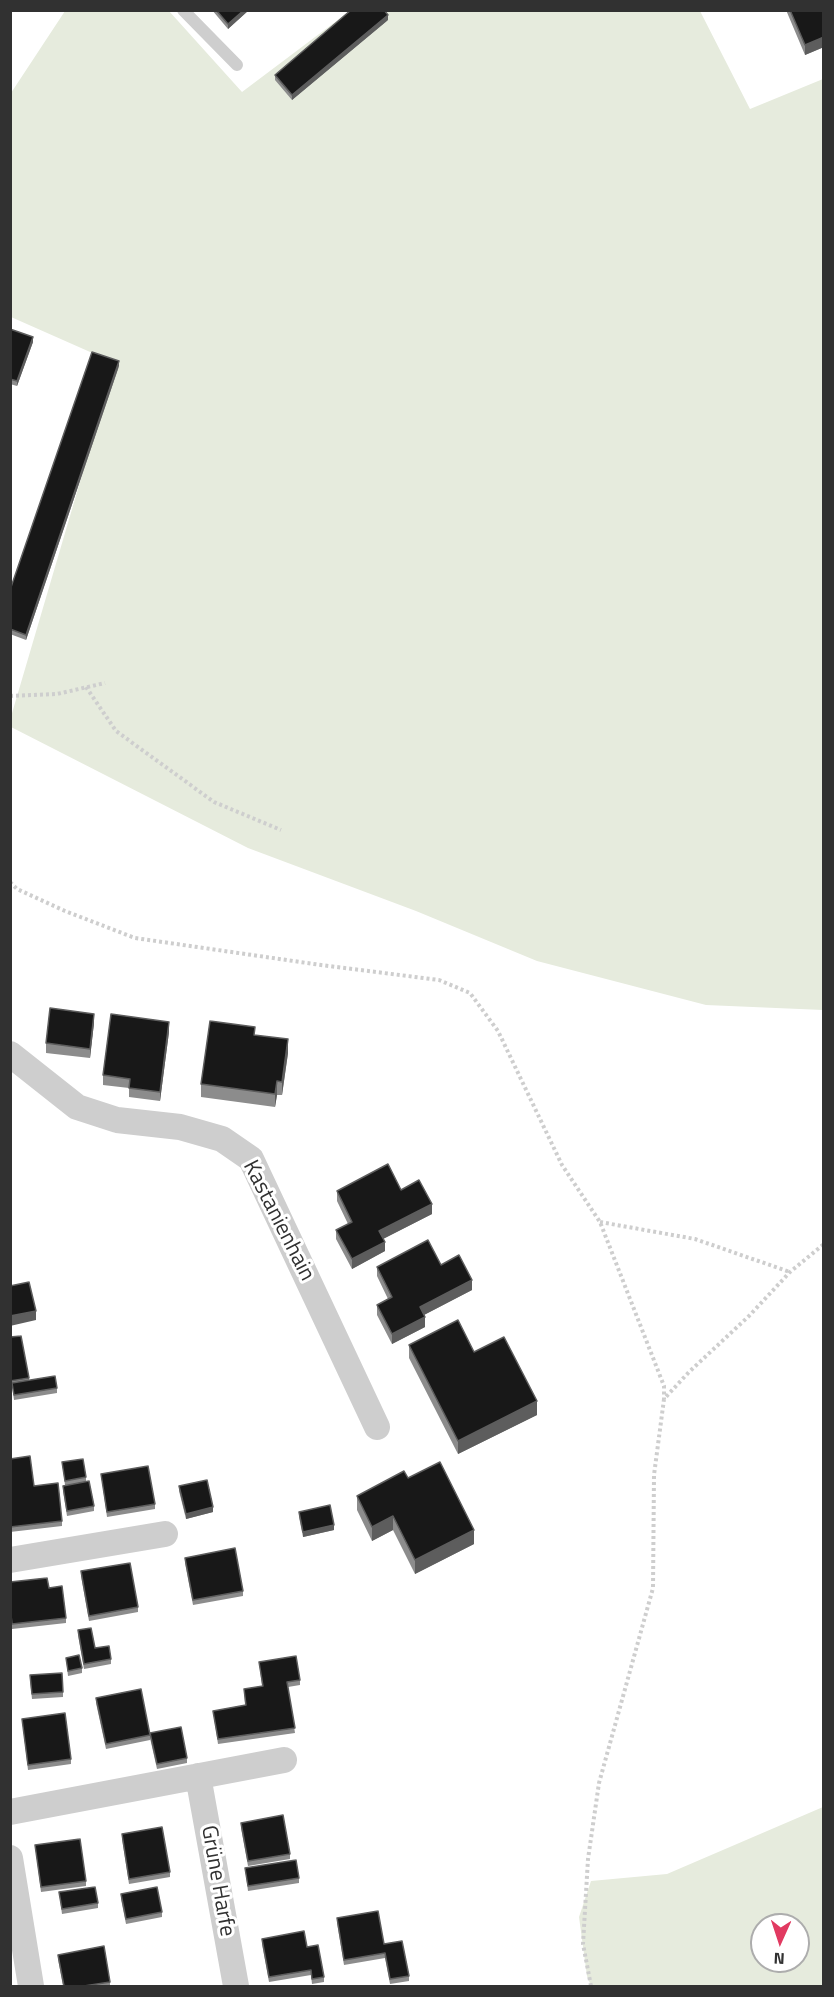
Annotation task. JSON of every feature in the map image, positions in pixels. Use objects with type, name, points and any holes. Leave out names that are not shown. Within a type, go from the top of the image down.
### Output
[{"type":"street","name":"Kastanienhain","points":[[10,1054],[77,1107],[117,1120],[180,1127],[222,1139],[251,1159],[377,1426]]},
{"type":"street","points":[[10,1560],[165,1534]]},
{"type":"street","points":[[10,1812],[284,1760]]},
{"type":"street","name":"Grüne Harfe","points":[[198,1776],[236,1986]]},
{"type":"street","points":[[10,1858],[31,1986]]},
{"type":"lane","points":[[183,10],[237,65]]},
{"type":"path","points":[[10,696],[57,694],[105,683]]},
{"type":"path","points":[[86,687],[116,731],[214,802],[282,830]]},
{"type":"path","points":[[10,882],[17,889],[135,938],[310,964],[439,980],[470,993],[498,1031],[562,1165],[600,1222],[664,1386],[664,1399],[654,1475],[653,1588],[599,1783],[588,1859],[583,1944],[591,1986]]},
{"type":"path","points":[[600,1222],[695,1239],[790,1272]]},
{"type":"path","points":[[664,1399],[749,1316],[790,1272],[824,1244]]},
{"type":"shaded area","points":[[351,10],[700,11],[750,109],[823,79],[823,1010],[706,1005],[537,961],[416,911],[248,848],[11,727],[10,720],[115,363],[11,317],[11,93],[65,11],[169,11],[242,92]]},
{"type":"shaded area","points":[[823,1807],[823,1986],[591,1986],[587,1976],[579,1917],[591,1881],[667,1874]]},
{"type":"building","points":[[216,10],[244,10],[228,24]]},
{"type":"building","points":[[351,10],[384,10],[388,15],[292,95],[275,75]]},
{"type":"building","points":[[790,10],[824,10],[824,37],[805,45]]},
{"type":"building","points":[[10,329],[33,337],[17,381],[10,379]]},
{"type":"building","points":[[92,352],[119,361],[26,635],[10,629],[10,590]]},
{"type":"building","points":[[50,1008],[94,1014],[90,1049],[46,1043]]},
{"type":"building","points":[[111,1014],[169,1022],[160,1092],[129,1088],[130,1079],[103,1075]]},
{"type":"building","points":[[210,1021],[255,1027],[254,1035],[288,1039],[282,1082],[277,1081],[275,1094],[201,1084]]},
{"type":"building","points":[[388,1164],[401,1190],[419,1180],[432,1204],[379,1231],[385,1242],[352,1259],[336,1230],[352,1222],[337,1191]]},
{"type":"building","points":[[428,1240],[441,1265],[459,1255],[472,1280],[420,1307],[425,1317],[392,1334],[377,1305],[392,1297],[377,1267]]},
{"type":"building","points":[[29,1282],[36,1311],[10,1316],[10,1286]]},
{"type":"building","points":[[458,1320],[474,1352],[504,1337],[537,1401],[458,1441],[409,1345]]},
{"type":"building","points":[[21,1336],[29,1378],[10,1381],[10,1337]]},
{"type":"building","points":[[55,1376],[57,1388],[14,1395],[12,1383]]},
{"type":"building","points":[[30,1456],[34,1486],[58,1483],[62,1521],[10,1527],[10,1459]]},
{"type":"building","points":[[83,1459],[86,1477],[65,1481],[62,1462]]},
{"type":"building","points":[[440,1462],[474,1530],[415,1560],[393,1516],[372,1527],[357,1496],[404,1471],[408,1478]]},
{"type":"building","points":[[148,1466],[155,1504],[107,1512],[101,1474]]},
{"type":"building","points":[[207,1480],[213,1507],[186,1514],[179,1486]]},
{"type":"building","points":[[89,1481],[94,1506],[67,1511],[63,1486]]},
{"type":"building","points":[[330,1505],[334,1525],[303,1532],[299,1512]]},
{"type":"building","points":[[235,1548],[243,1591],[193,1600],[185,1558]]},
{"type":"building","points":[[130,1563],[138,1607],[89,1616],[81,1571]]},
{"type":"building","points":[[47,1578],[49,1588],[62,1586],[66,1618],[12,1624],[10,1582]]},
{"type":"building","points":[[91,1628],[95,1648],[109,1646],[111,1659],[84,1664],[78,1630]]},
{"type":"building","points":[[79,1655],[82,1668],[68,1671],[66,1658]]},
{"type":"building","points":[[296,1656],[300,1680],[287,1682],[295,1728],[218,1739],[213,1711],[246,1705],[244,1689],[263,1686],[259,1662]]},
{"type":"building","points":[[62,1673],[63,1692],[32,1694],[30,1675]]},
{"type":"building","points":[[141,1689],[150,1735],[106,1744],[96,1698]]},
{"type":"building","points":[[65,1713],[71,1759],[28,1765],[22,1719]]},
{"type":"building","points":[[181,1727],[187,1758],[157,1764],[150,1733]]},
{"type":"building","points":[[283,1815],[290,1854],[248,1861],[241,1823]]},
{"type":"building","points":[[162,1827],[170,1872],[129,1879],[122,1834]]},
{"type":"building","points":[[80,1839],[86,1881],[41,1887],[35,1845]]},
{"type":"building","points":[[296,1860],[299,1878],[248,1886],[245,1868]]},
{"type":"building","points":[[95,1887],[98,1903],[62,1909],[59,1892]]},
{"type":"building","points":[[157,1887],[162,1912],[126,1919],[121,1894]]},
{"type":"building","points":[[378,1911],[384,1944],[402,1941],[409,1976],[390,1979],[385,1953],[344,1960],[337,1918]]},
{"type":"building","points":[[304,1931],[307,1947],[318,1945],[324,1977],[312,1979],[311,1970],[269,1977],[262,1939]]},
{"type":"building","points":[[104,1946],[110,1982],[64,1986],[58,1955]]}]
